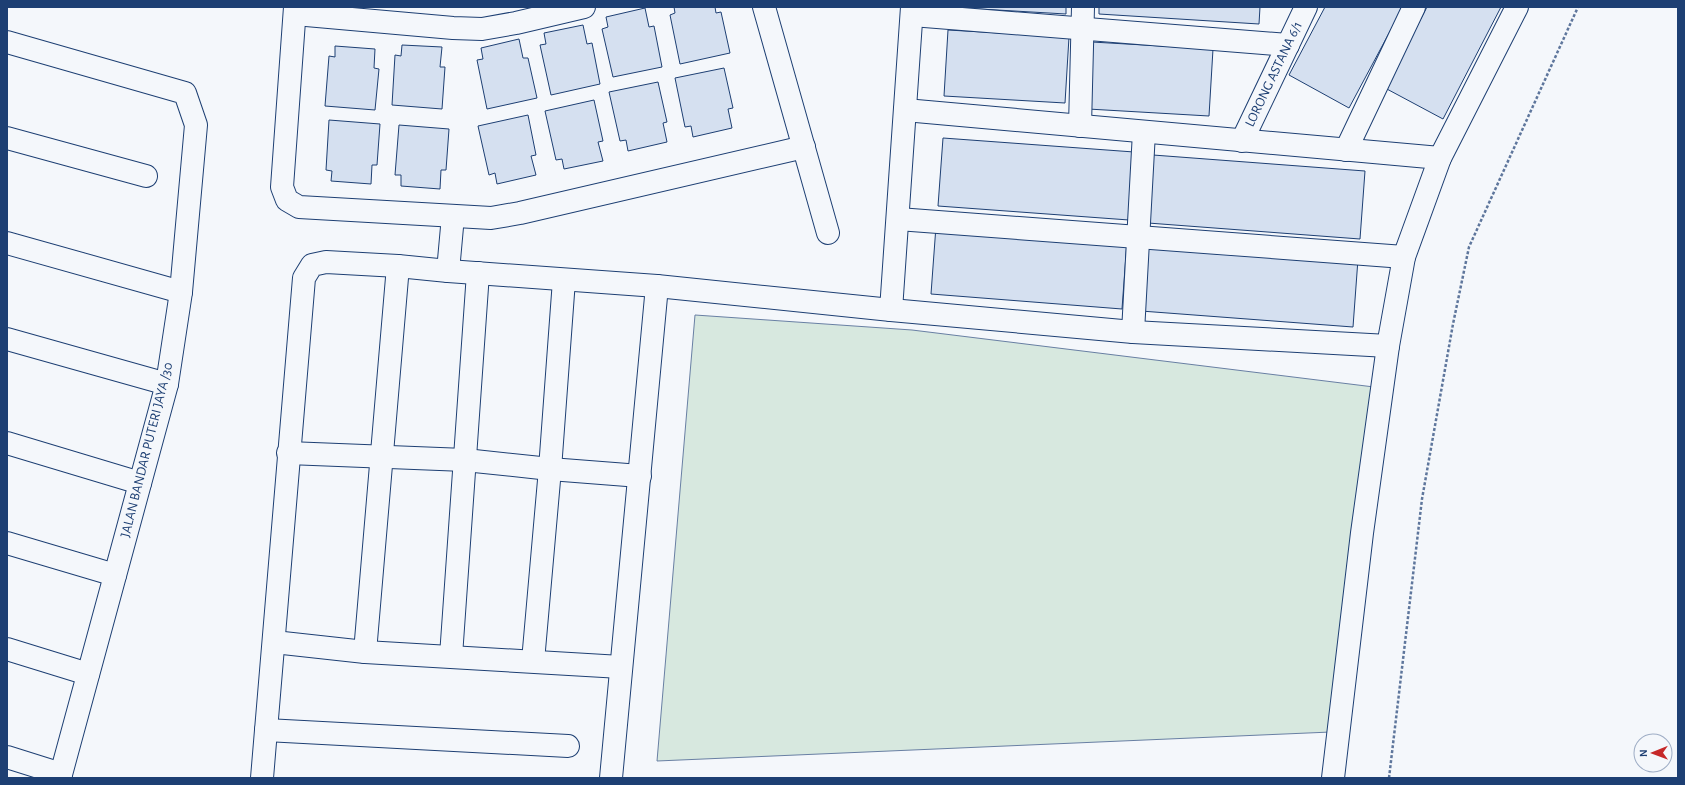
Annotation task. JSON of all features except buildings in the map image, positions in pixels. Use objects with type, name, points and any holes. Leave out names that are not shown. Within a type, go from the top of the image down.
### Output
[{"type":"street","points":[[584,7],[516,23],[482,28],[453,28],[295,10],[282,187],[288,200],[299,207],[491,218],[520,213],[804,147]]},
{"type":"street","points":[[764,7],[828,233]]},
{"type":"street","points":[[1080,126],[1083,7]]},
{"type":"street","name":"LORONG ASTANA 6/1","points":[[1242,141],[1306,7]]},
{"type":"street","points":[[1346,150],[1414,7]]},
{"type":"street","points":[[1333,778],[1362,533],[1388,346],[1404,257],[1440,158],[1517,7]]},
{"type":"street","points":[[891,310],[912,11],[1082,29],[1288,45]]},
{"type":"street","name":"JALAN BANDAR PUTERI JAYA /30","points":[[7,42],[185,93],[196,125],[181,292],[167,384],[60,776]]},
{"type":"street","points":[[905,110],[1440,158]]},
{"type":"street","points":[[1133,332],[1144,132]]},
{"type":"street","points":[[7,138],[146,176]]},
{"type":"street","points":[[448,271],[453,216]]},
{"type":"street","points":[[898,218],[1404,257]]},
{"type":"street","points":[[7,243],[181,292]]},
{"type":"street","points":[[262,778],[288,453],[304,278],[312,265],[326,262],[398,266],[657,286],[891,310],[1133,332],[1388,346]]},
{"type":"street","points":[[365,652],[398,266]]},
{"type":"street","points":[[451,656],[478,273]]},
{"type":"street","points":[[533,661],[550,469],[564,280]]},
{"type":"street","points":[[611,778],[657,286]]},
{"type":"street","points":[[7,339],[167,384]]},
{"type":"street","points":[[7,443],[140,483]]},
{"type":"street","points":[[288,453],[465,460],[550,469],[640,476]]},
{"type":"street","points":[[7,543],[115,576]]},
{"type":"street","points":[[274,642],[365,652],[622,667]]},
{"type":"street","points":[[7,649],[88,674]]},
{"type":"street","points":[[266,730],[568,746]]},
{"type":"street","points":[[7,757],[60,776]]},
{"type":"path","points":[[1389,778],[1422,499],[1453,324],[1469,247],[1578,7]]},
{"type":"shaded area","points":[[695,315],[912,330],[1374,387],[1331,732],[657,761]]}]
